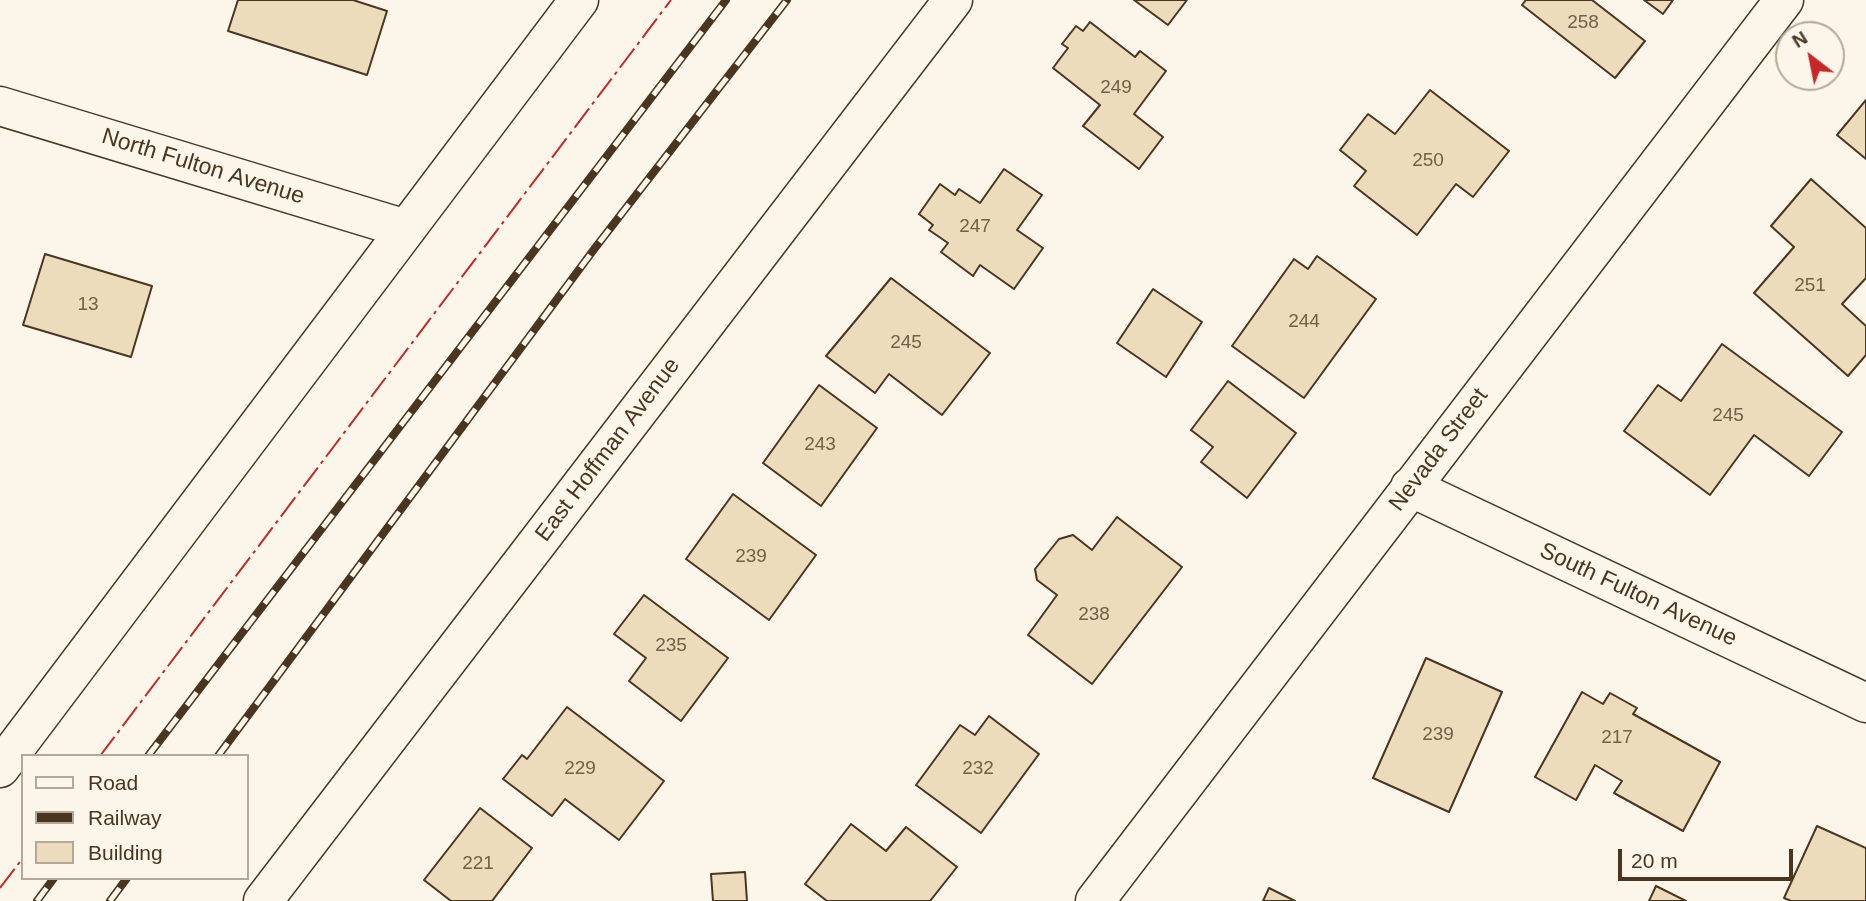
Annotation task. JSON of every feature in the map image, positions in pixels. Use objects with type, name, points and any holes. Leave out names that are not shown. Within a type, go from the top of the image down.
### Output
[{"type":"street","points":[[0,768],[579,0]]},
{"type":"street","name":"East Hoffman Avenue","points":[[263,901],[953,0]]},
{"type":"street","name":"Nevada Street","points":[[1095,901],[1784,0]]},
{"type":"street","name":"North Fulton Avenue","points":[[0,106],[406,229]]},
{"type":"street","name":"South Fulton Avenue","points":[[1410,487],[1866,704]]},
{"type":"building","points":[[238,0],[353,0],[387,11],[367,75],[228,31]]},
{"type":"building","points":[[1134,0],[1187,0],[1168,25]]},
{"type":"building","points":[[1526,0],[1592,0],[1645,41],[1615,78],[1522,5]]},
{"type":"building","points":[[1644,0],[1673,0],[1663,14]]},
{"type":"building","points":[[1090,22],[1135,57],[1140,51],[1166,71],[1134,114],[1163,137],[1139,169],[1083,126],[1100,105],[1053,68],[1068,48],[1062,44],[1076,26],[1083,31]]},
{"type":"building","points":[[1430,90],[1509,151],[1473,197],[1456,184],[1417,235],[1354,186],[1366,171],[1340,150],[1368,114],[1395,134]]},
{"type":"building","points":[[1866,100],[1866,159],[1837,135]]},
{"type":"building","points":[[1004,169],[1042,195],[1017,230],[1043,248],[1014,289],[980,265],[973,276],[941,252],[948,243],[929,230],[933,225],[919,214],[940,184],[955,195],[959,189],[980,203]]},
{"type":"building","points":[[1811,179],[1866,228],[1866,278],[1842,304],[1866,326],[1866,355],[1848,376],[1754,293],[1794,247],[1771,226]]},
{"type":"building","points":[[45,254],[152,286],[131,357],[23,325]]},
{"type":"building","points":[[1317,256],[1376,299],[1304,398],[1232,346],[1294,259],[1308,269]]},
{"type":"building","points":[[891,278],[990,353],[942,415],[889,374],[875,393],[826,356]]},
{"type":"building","points":[[1153,289],[1202,322],[1166,377],[1117,343]]},
{"type":"building","points":[[1722,344],[1842,432],[1809,476],[1754,435],[1710,495],[1624,431],[1658,385],[1681,401]]},
{"type":"building","points":[[1228,381],[1296,433],[1247,498],[1201,462],[1213,447],[1191,430]]},
{"type":"building","points":[[819,385],[877,428],[821,506],[763,463]]},
{"type":"building","points":[[733,494],[816,555],[769,620],[686,559]]},
{"type":"building","points":[[1117,517],[1182,567],[1092,684],[1028,635],[1057,595],[1037,580],[1035,569],[1059,539],[1073,535],[1092,550]]},
{"type":"building","points":[[644,595],[728,658],[681,721],[629,681],[646,658],[614,634]]},
{"type":"building","points":[[1426,658],[1502,692],[1449,812],[1373,778]]},
{"type":"building","points":[[1582,692],[1603,704],[1610,693],[1637,708],[1633,714],[1720,762],[1683,831],[1614,793],[1622,781],[1595,765],[1576,800],[1535,777]]},
{"type":"building","points":[[567,707],[664,781],[619,840],[565,799],[552,816],[503,779],[522,755],[527,759]]},
{"type":"building","points":[[989,716],[1039,754],[981,833],[916,785],[960,725],[975,735]]},
{"type":"building","points":[[480,808],[532,848],[492,901],[451,901],[424,880]]},
{"type":"building","points":[[851,824],[886,851],[906,827],[957,867],[930,901],[827,901],[805,884]]},
{"type":"building","points":[[1817,826],[1866,848],[1866,901],[1791,901],[1784,898]]},
{"type":"building","points":[[745,872],[747,901],[713,901],[711,874]]},
{"type":"building","points":[[1656,886],[1686,901],[1649,901]]},
{"type":"building","points":[[1269,888],[1295,901],[1263,901]]},
{"type":"railway","points":[[150,754],[726,0]]},
{"type":"railway","points":[[219,754],[595,248],[787,0]]},
{"type":"railway","points":[[37,901],[53,880]]},
{"type":"railway","points":[[110,901],[126,880]]},
{"type":"power","points":[[102,754],[671,0]]},
{"type":"power","points":[[0,888],[21,861]]}]
